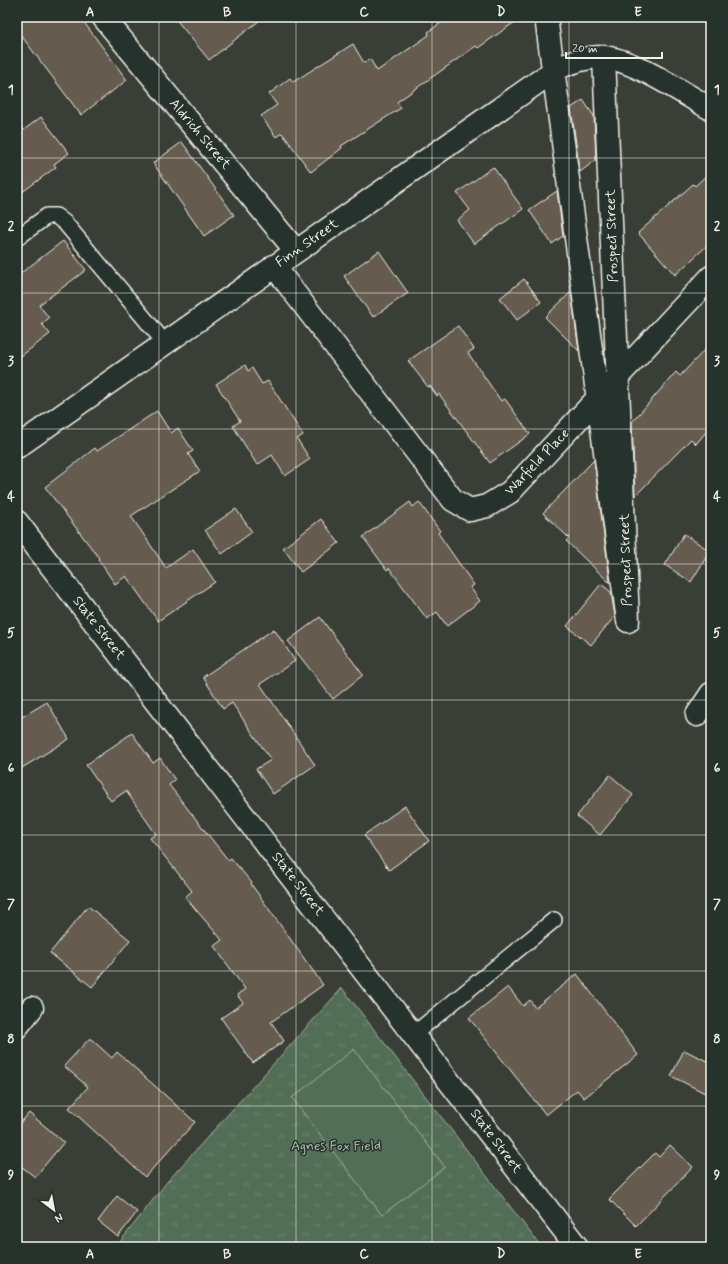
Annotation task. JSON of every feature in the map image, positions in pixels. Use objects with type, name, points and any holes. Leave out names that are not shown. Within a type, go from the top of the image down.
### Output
[{"type":"street","name":"Aldrich Street","points":[[103,17],[296,251]]},
{"type":"street","name":"Prospect Street","points":[[546,17],[628,621],[604,57]]},
{"type":"street","name":"Finn Street","points":[[17,447],[558,68],[582,58],[604,57]]},
{"type":"street","points":[[604,57],[624,62],[649,74],[711,109]]},
{"type":"street","name":"Warfield Place","points":[[274,266],[453,500],[470,510],[487,506],[510,492],[711,277]]},
{"type":"street","name":"State Street","points":[[17,522],[414,1034],[577,1247]]},
{"type":"street","points":[[697,714],[711,694]]},
{"type":"street","points":[[17,1027],[32,1008]]},
{"type":"lane","points":[[17,238],[47,216],[56,216],[65,222],[165,343]]},
{"type":"lane","points":[[414,1034],[554,920]]},
{"type":"green space","name":"Agnes Fox Field","points":[[342,988],[539,1244],[536,1247],[116,1247],[167,1182]]},
{"type":"green space","points":[[354,1049],[445,1167],[382,1215],[292,1098]]},
{"type":"building","points":[[17,17],[80,17],[127,80],[81,115],[17,30]]},
{"type":"building","points":[[174,17],[264,17],[209,60]]},
{"type":"building","points":[[449,17],[522,17],[478,48],[476,46],[397,102],[401,108],[341,146],[342,148],[311,172],[282,133],[276,137],[261,116],[277,105],[269,94],[290,78],[293,82],[353,44],[364,63],[370,59],[377,71],[429,35],[428,32]]},
{"type":"building","points":[[583,100],[594,116],[596,160],[580,172],[571,108]]},
{"type":"building","points":[[41,117],[69,153],[54,164],[56,167],[17,196],[17,135]]},
{"type":"building","points":[[182,142],[234,215],[204,236],[153,163]]},
{"type":"building","points":[[493,167],[523,209],[474,244],[457,220],[470,210],[457,193]]},
{"type":"building","points":[[711,171],[711,242],[675,275],[638,233],[693,184],[695,186]]},
{"type":"building","points":[[557,191],[563,236],[552,244],[529,210]]},
{"type":"building","points":[[63,241],[86,270],[39,305],[49,318],[42,324],[50,334],[17,359],[17,276]]},
{"type":"building","points":[[379,251],[408,293],[373,317],[344,276]]},
{"type":"building","points":[[524,279],[541,302],[517,320],[500,298]]},
{"type":"building","points":[[571,292],[579,351],[545,317]]},
{"type":"building","points":[[458,326],[474,349],[468,353],[501,401],[505,399],[530,434],[490,463],[439,394],[437,396],[430,386],[428,387],[408,361]]},
{"type":"building","points":[[711,343],[711,426],[696,444],[691,439],[635,496],[632,422],[676,372],[680,376]]},
{"type":"building","points":[[245,365],[248,371],[252,368],[262,384],[268,381],[303,435],[297,439],[310,459],[285,476],[272,455],[257,465],[233,426],[240,421],[216,384]]},
{"type":"building","points":[[157,411],[171,433],[178,428],[193,451],[188,454],[200,471],[131,516],[166,568],[193,549],[215,582],[158,621],[126,576],[115,584],[98,559],[99,558],[45,487],[95,448],[97,451]]},
{"type":"building","points":[[594,460],[609,582],[566,541],[569,538],[543,513]]},
{"type":"building","points":[[410,502],[413,507],[419,502],[440,531],[438,533],[474,585],[470,587],[480,601],[447,626],[437,612],[427,619],[389,568],[387,570],[363,537]]},
{"type":"building","points":[[236,509],[252,532],[222,554],[205,530]]},
{"type":"building","points":[[321,519],[339,543],[301,572],[283,548]]},
{"type":"building","points":[[684,534],[710,551],[691,582],[665,565]]},
{"type":"building","points":[[601,584],[611,592],[615,616],[591,645],[567,626]]},
{"type":"building","points":[[320,617],[363,675],[333,699],[288,641]]},
{"type":"building","points":[[274,629],[295,661],[260,684],[315,765],[273,794],[256,769],[271,760],[232,703],[223,709],[203,677]]},
{"type":"building","points":[[47,702],[69,739],[17,771],[17,720]]},
{"type":"building","points":[[132,733],[153,763],[160,758],[175,780],[169,785],[228,860],[231,858],[252,883],[251,884],[323,985],[271,1022],[284,1041],[253,1063],[221,1018],[243,1003],[237,995],[245,989],[214,946],[222,940],[185,897],[192,891],[150,838],[156,834],[126,791],[111,801],[86,765]]},
{"type":"building","points":[[610,775],[633,795],[600,835],[577,816]]},
{"type":"building","points":[[405,806],[429,841],[389,870],[364,835]]},
{"type":"building","points":[[88,906],[130,940],[92,987],[50,953]]},
{"type":"building","points":[[577,974],[638,1055],[584,1098],[577,1090],[546,1115],[469,1018],[508,987],[523,1006],[530,1000],[535,1008]]},
{"type":"building","points":[[90,1038],[112,1058],[117,1052],[195,1122],[145,1177],[69,1108],[88,1087],[64,1066]]},
{"type":"building","points":[[684,1050],[711,1063],[711,1096],[671,1076]]},
{"type":"building","points":[[29,1113],[64,1142],[35,1177],[17,1163],[17,1127]]},
{"type":"building","points":[[670,1145],[693,1167],[636,1226],[609,1199],[655,1153],[659,1157]]},
{"type":"building","points":[[117,1196],[137,1212],[118,1237],[98,1221]]}]
